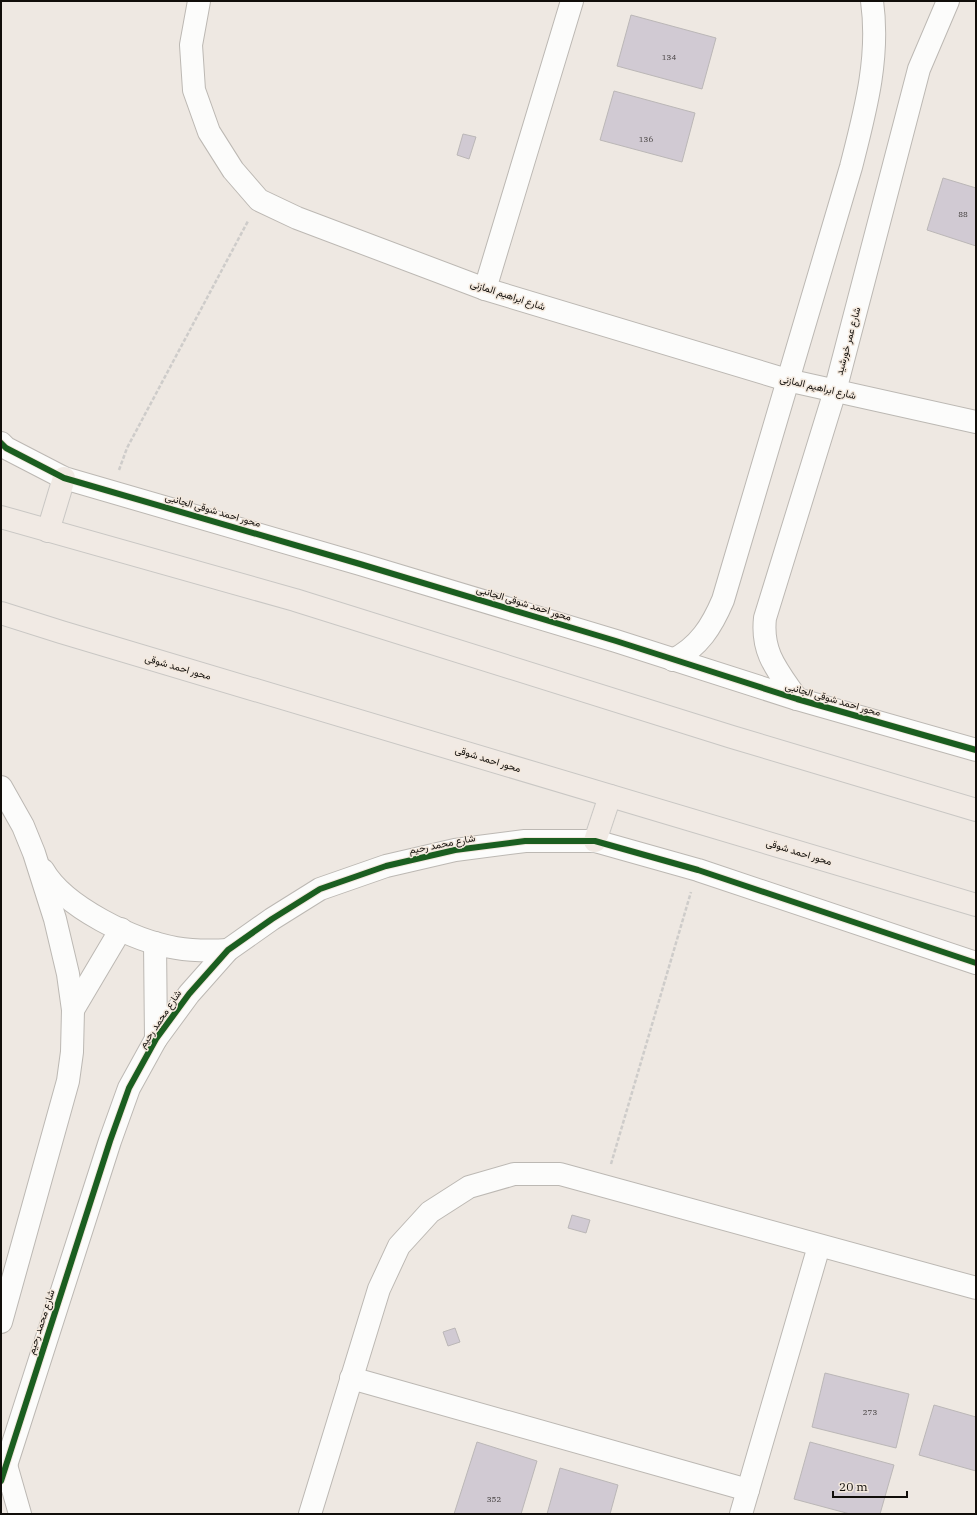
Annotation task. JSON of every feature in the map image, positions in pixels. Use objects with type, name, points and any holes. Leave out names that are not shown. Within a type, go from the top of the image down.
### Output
[{"type":"main road","points":[[48,531],[64,478]]},
{"type":"main road","points":[[1,517],[295,600],[732,737],[976,810]]},
{"type":"main road","name":"محور احمد شوقى","points":[[1,612],[61,632],[976,905]]},
{"type":"main road","points":[[595,841],[610,796]]},
{"type":"street","name":"شارع ابراهيم المازنى","points":[[198,1],[191,45],[194,90],[209,132],[233,170],[259,200],[297,218],[486,289],[787,380],[976,422]]},
{"type":"street","points":[[486,289],[572,1]]},
{"type":"street","points":[[673,660],[686,654],[702,639],[714,620],[723,600],[851,167],[868,98],[874,55],[875,24],[872,1]]},
{"type":"street","name":"شارع عمر خورشيد","points":[[797,699],[766,647],[764,630],[765,618],[834,391],[919,69],[948,1]]},
{"type":"street","name":"محور احمد شوقى الجانبى","points":[[1,443],[6,448],[64,478],[375,568],[797,699],[976,750]]},
{"type":"street","points":[[1,787],[23,826],[34,853],[55,919],[68,974],[73,1010],[72,1052],[68,1081],[1,1322]]},
{"type":"street","name":"شارع محمد رحيم","points":[[3,1473],[110,1141],[129,1088],[156,1039],[189,994],[228,950],[272,919],[320,889],[386,866],[455,850],[525,841],[595,841]]},
{"type":"street","points":[[595,841],[698,870],[976,962]]},
{"type":"street","points":[[34,853],[47,877],[70,899],[96,918],[155,943],[202,951],[228,950]]},
{"type":"street","points":[[73,1010],[121,929]]},
{"type":"street","points":[[155,943],[156,1039]]},
{"type":"street","points":[[310,1514],[379,1289],[399,1246],[430,1212],[469,1187],[514,1174],[560,1174],[976,1288]]},
{"type":"street","points":[[741,1514],[819,1246]]},
{"type":"street","points":[[351,1378],[748,1490]]},
{"type":"street","points":[[3,1473],[20,1514]]},
{"type":"path","points":[[111,491],[127,448],[259,200]]},
{"type":"path","points":[[605,1187],[698,870]]},
{"type":"building","points":[[631,15],[716,38],[702,89],[617,66]]},
{"type":"building","points":[[614,91],[695,113],[682,162],[600,140]]},
{"type":"building","points":[[463,134],[476,137],[469,159],[457,155]]},
{"type":"building","points":[[943,178],[976,188],[976,246],[927,230]]},
{"type":"building","points":[[572,1215],[590,1220],[586,1233],[568,1228]]},
{"type":"building","points":[[455,1328],[460,1342],[448,1346],[443,1332]]},
{"type":"building","points":[[825,1373],[909,1394],[896,1448],[812,1427]]},
{"type":"building","points":[[934,1405],[976,1417],[976,1471],[919,1455]]},
{"type":"building","points":[[477,1442],[537,1461],[521,1514],[454,1514]]},
{"type":"building","points":[[810,1442],[894,1465],[880,1514],[850,1514],[794,1499]]},
{"type":"building","points":[[560,1468],[618,1485],[610,1514],[547,1514]]},
{"type":"cycle path","points":[[1,443],[6,448],[64,478],[360,564],[616,641],[797,699],[976,750]]},
{"type":"cycle path","points":[[1,1481],[110,1141],[129,1088],[156,1039],[189,994],[228,950],[272,919],[320,889],[386,866],[455,850],[525,841],[595,841],[698,870],[976,963]]}]
